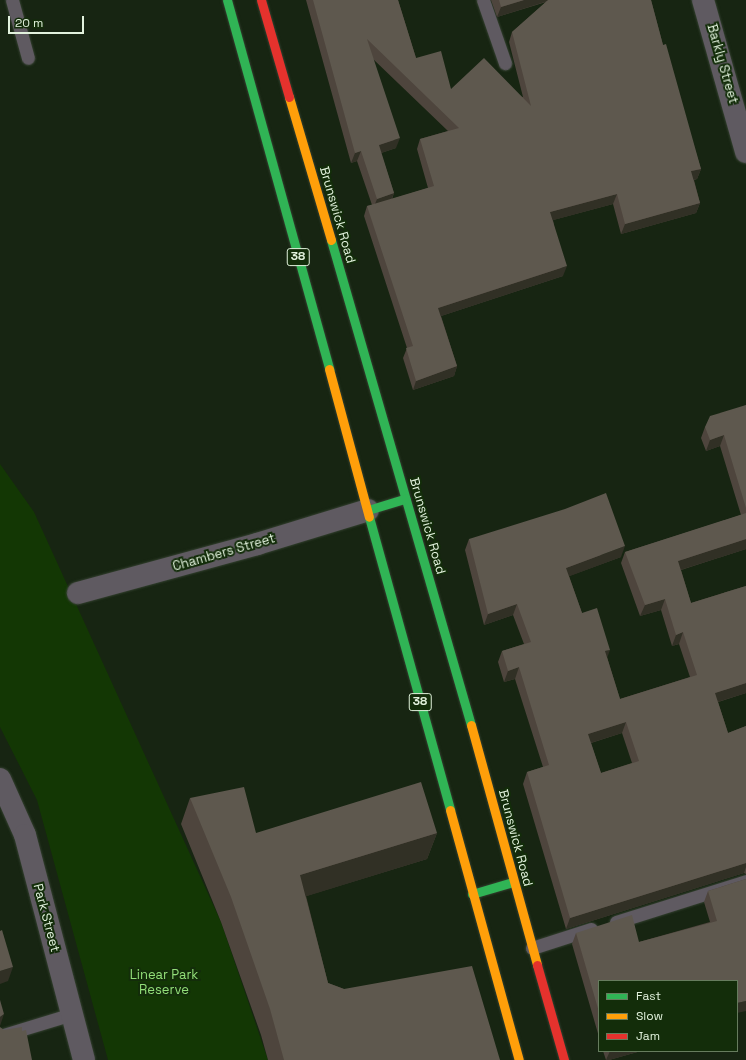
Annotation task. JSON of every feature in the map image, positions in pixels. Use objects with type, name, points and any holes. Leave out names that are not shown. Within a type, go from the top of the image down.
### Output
[{"type":"main road","name":"38","points":[[227,0],[472,894],[519,1060]]},
{"type":"main road","name":"Brunswick Road","points":[[261,0],[405,499],[564,1060]]},
{"type":"main road","points":[[368,510],[405,499]]},
{"type":"main road","points":[[472,894],[513,882]]},
{"type":"street","name":"Barkly Street","points":[[703,0],[746,152]]},
{"type":"street","name":"Chambers Street","points":[[78,593],[257,544],[368,510]]},
{"type":"street","name":"Park Street","points":[[0,781],[25,836],[84,1060]]},
{"type":"lane","points":[[12,0],[28,58]]},
{"type":"lane","points":[[483,0],[505,64]]},
{"type":"lane","points":[[532,948],[746,881]]},
{"type":"lane","points":[[0,1036],[72,1014]]},
{"type":"green space","name":"Linear Park Reserve","points":[[0,464],[34,512],[221,922],[268,1060],[108,1060],[37,800],[0,727]]},
{"type":"building","points":[[313,0],[398,0],[416,58],[441,51],[451,89],[484,58],[531,106],[512,32],[548,0],[651,0],[663,45],[666,44],[701,169],[691,171],[700,203],[625,224],[617,194],[550,212],[567,266],[438,308],[457,366],[416,381],[406,348],[413,346],[367,206],[434,186],[420,139],[459,128],[367,39],[400,138],[379,145],[394,193],[377,199],[361,151],[355,153]]},
{"type":"building","points":[[499,0],[524,0],[501,7]]},
{"type":"building","points":[[746,405],[746,508],[724,435],[710,440],[705,427],[710,416]]},
{"type":"building","points":[[606,493],[625,546],[566,568],[582,613],[597,608],[610,650],[605,651],[620,699],[697,675],[683,632],[676,635],[665,599],[645,605],[625,552],[746,513],[746,539],[678,561],[691,603],[746,586],[746,683],[715,693],[728,733],[746,726],[746,863],[570,918],[527,772],[549,765],[519,667],[508,671],[502,651],[531,642],[517,604],[488,614],[469,539],[565,509]],"holes":[[[626,722],[639,761],[601,773],[588,734]]]},
{"type":"building","points":[[421,782],[437,833],[300,875],[328,983],[344,989],[472,966],[500,1060],[284,1060],[270,1009],[231,897],[190,798],[244,787],[256,833]]},
{"type":"building","points":[[746,879],[746,1001],[738,1003],[738,980],[598,980],[598,1009],[576,933],[632,915],[639,942],[717,921],[708,891]]},
{"type":"building","points":[[2,930],[13,967],[0,971],[0,931]]},
{"type":"building","points":[[0,1000],[4,1014],[0,1017]]},
{"type":"building","points":[[0,1027],[4,1030],[22,1027],[22,1031],[26,1030],[32,1060],[0,1060]]},
{"type":"traffic: fast","points":[[227,0],[329,369]]},
{"type":"traffic: fast","points":[[331,240],[471,725]]},
{"type":"traffic: fast","points":[[368,510],[405,499]]},
{"type":"traffic: fast","points":[[369,517],[450,810]]},
{"type":"traffic: fast","points":[[472,894],[513,882]]},
{"type":"traffic: slow","points":[[289,97],[331,240]]},
{"type":"traffic: slow","points":[[329,369],[369,517]]},
{"type":"traffic: slow","points":[[471,725],[537,965]]},
{"type":"traffic: slow","points":[[450,810],[519,1060]]},
{"type":"traffic: jam","points":[[261,0],[289,97]]},
{"type":"traffic: jam","points":[[537,965],[564,1060]]}]
